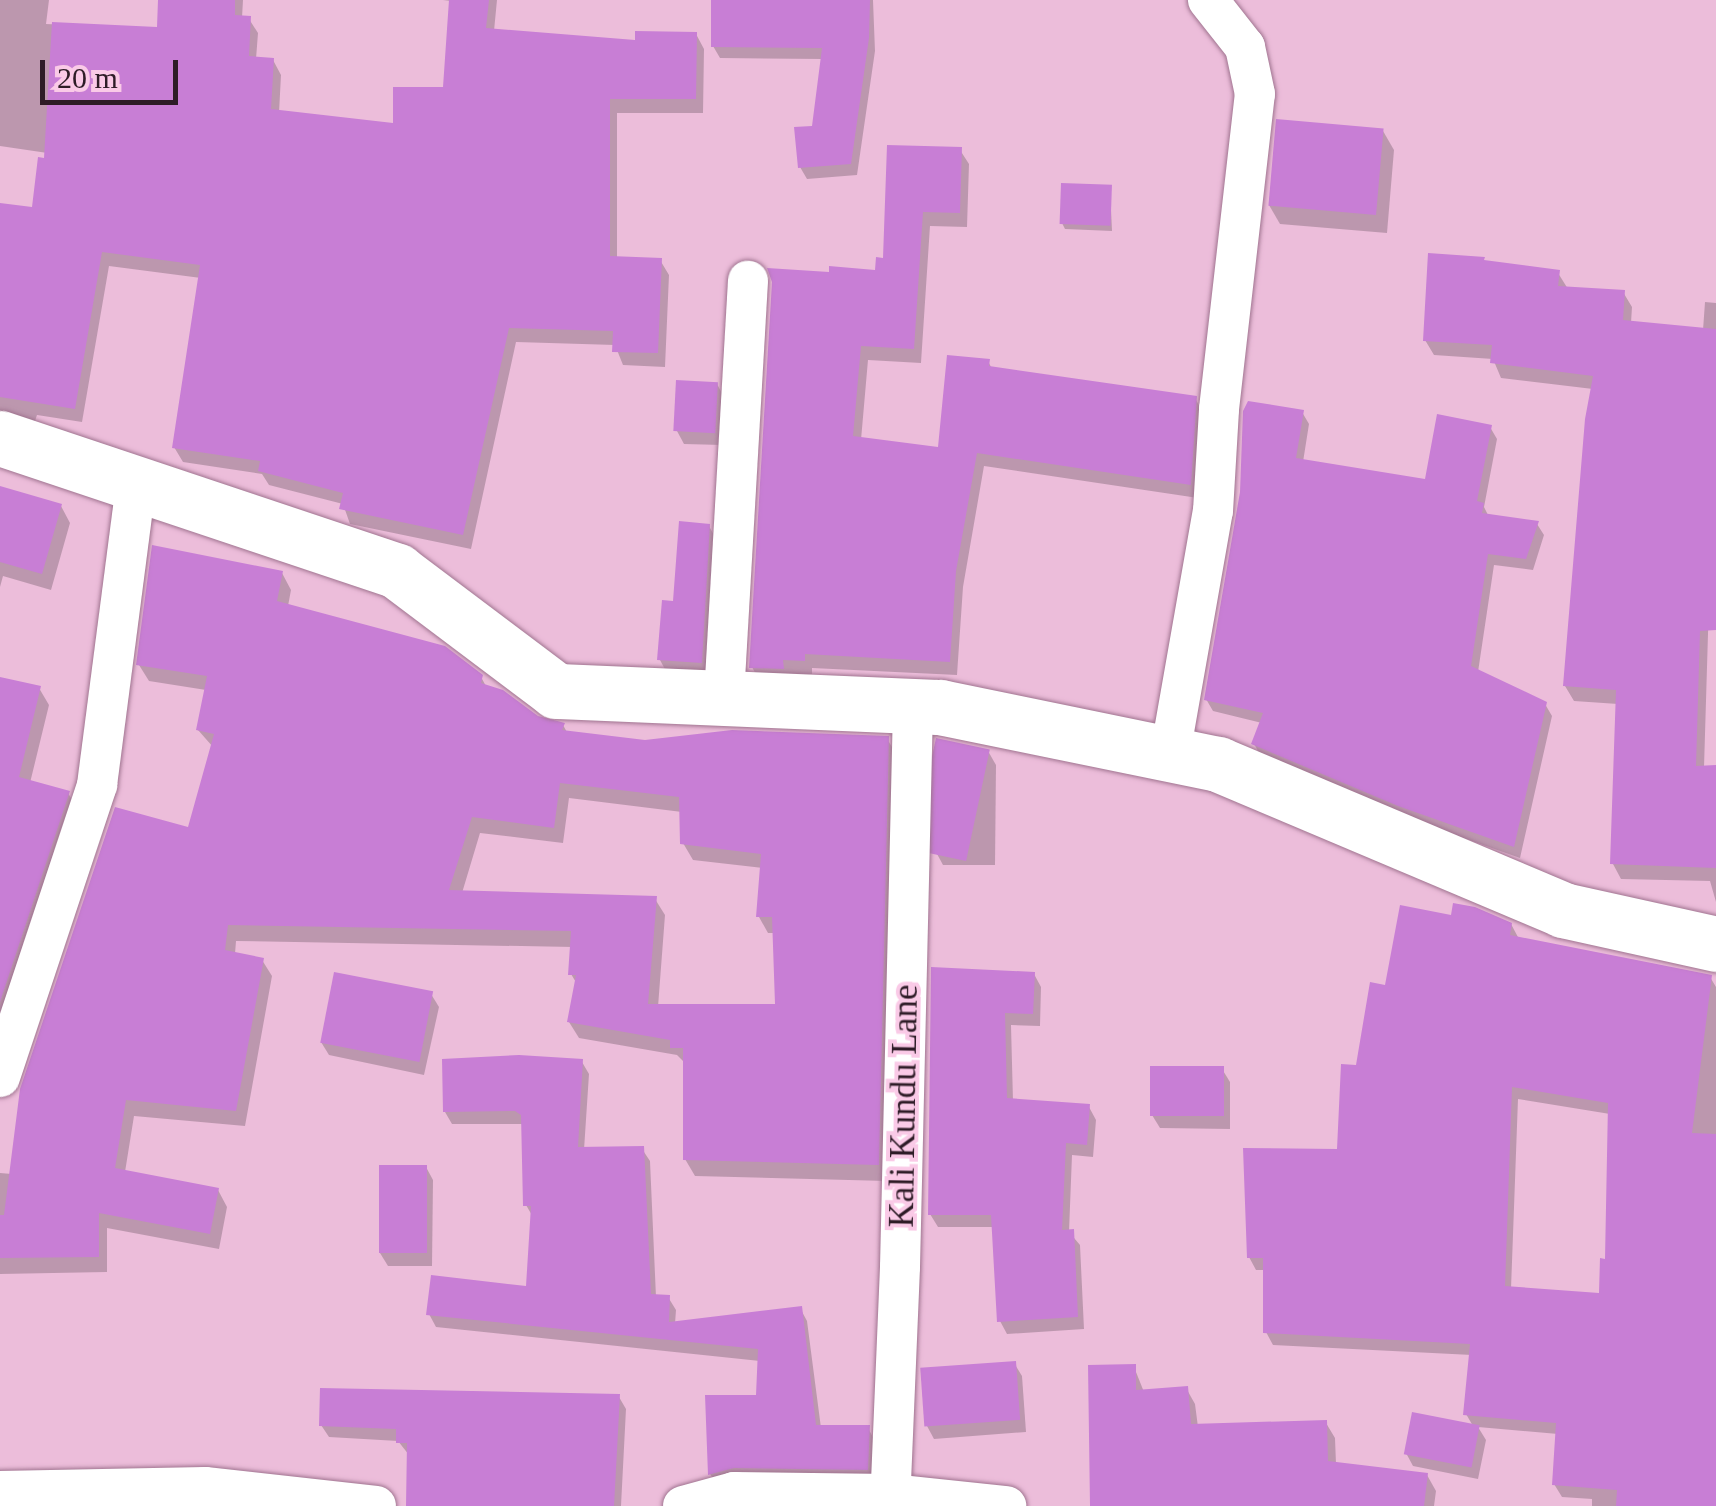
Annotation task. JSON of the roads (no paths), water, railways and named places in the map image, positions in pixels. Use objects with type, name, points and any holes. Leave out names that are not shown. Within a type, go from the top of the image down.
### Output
[{"type":"main road","points":[[0,438],[397,571],[556,691],[940,706],[1218,764],[1563,910],[1716,944]]},
{"type":"street","points":[[1170,754],[1213,512],[1220,409],[1255,94],[1244,46],[1208,0]]},
{"type":"street","points":[[724,697],[748,281]]},
{"type":"street","points":[[0,1077],[97,784],[136,484]]},
{"type":"street","name":"Kali Kundu Lane","points":[[890,1500],[900,1267],[913,706]]},
{"type":"street","points":[[0,1491],[205,1487],[376,1506]]},
{"type":"street","points":[[683,1506],[734,1492],[1006,1506]]}]
